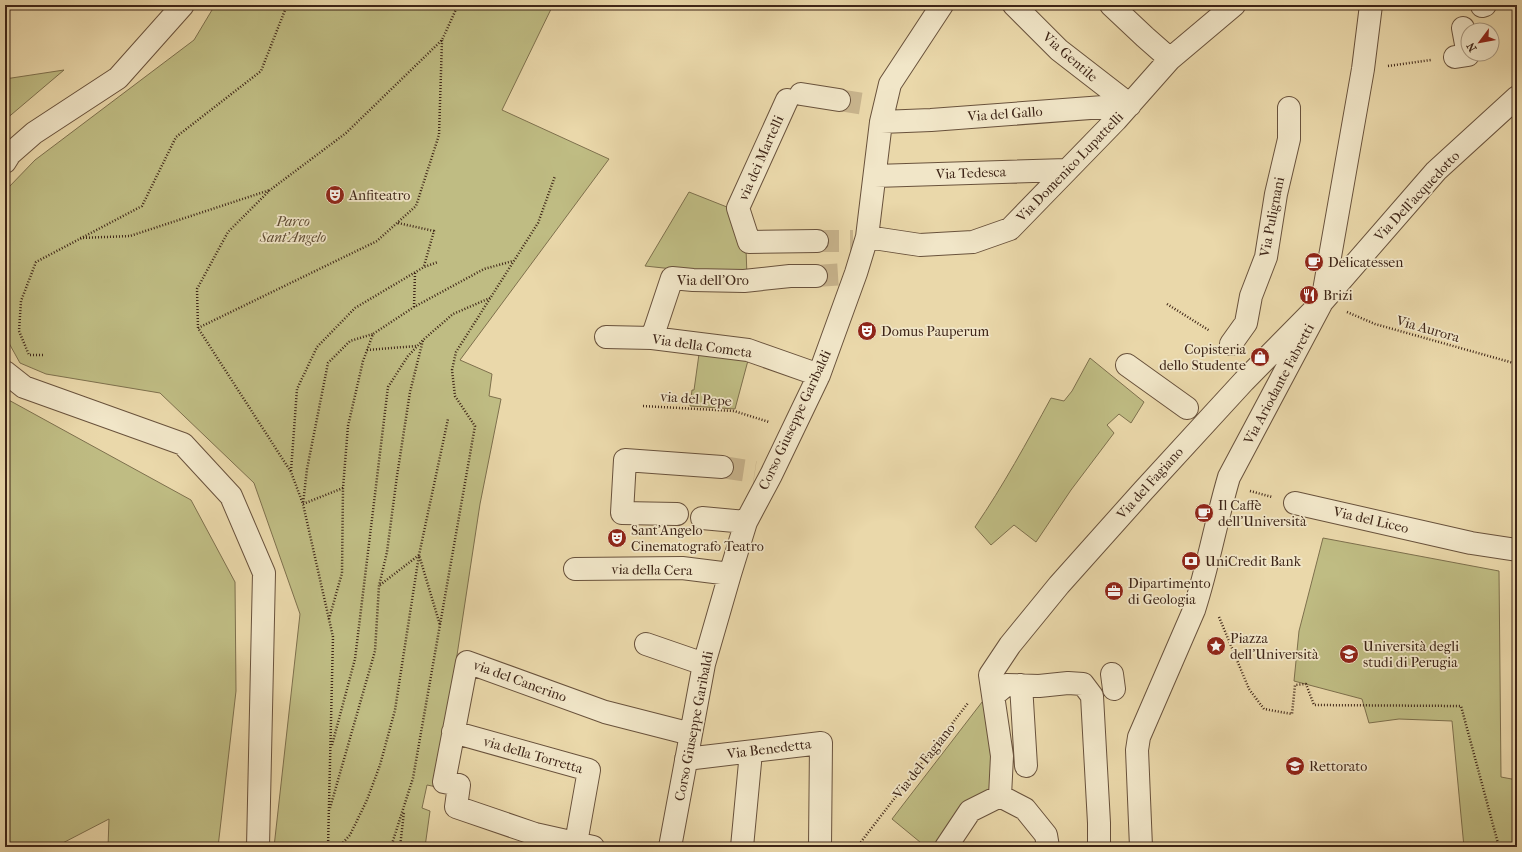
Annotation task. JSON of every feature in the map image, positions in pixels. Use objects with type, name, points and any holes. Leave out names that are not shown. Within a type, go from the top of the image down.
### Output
[{"type":"street","points":[[5,162],[10,154],[34,133],[118,78],[183,5]]},
{"type":"street","name":"Corso Giuseppe Garibaldi","points":[[670,847],[704,664],[746,522],[819,375],[862,240],[874,176],[878,112],[890,84],[942,5]]},
{"type":"street","name":"Via Gentile","points":[[1014,5],[1059,50],[1130,105]]},
{"type":"street","points":[[1111,5],[1145,38],[1170,59]]},
{"type":"street","name":"Via Domenico Lupattelli","points":[[862,240],[920,245],[973,242],[1010,229],[1130,105],[1170,59],[1234,5]]},
{"type":"street","name":"Via Ariodante Fabretti","points":[[1199,594],[1234,487],[1229,477],[1322,302],[1363,69],[1371,5]]},
{"type":"street","points":[[1455,57],[1460,56]]},
{"type":"street","name":"via dei Martelli","points":[[818,241],[749,242],[738,208],[794,97],[839,100]]},
{"type":"street","name":"Via Dell'acquedotto","points":[[1322,302],[1436,171],[1517,97]]},
{"type":"street","name":"Via del Gallo","points":[[878,112],[931,120],[1130,105]]},
{"type":"street","name":"Via Pulignani","points":[[1231,344],[1246,323],[1251,296],[1266,257],[1278,187],[1289,138],[1288,108]]},
{"type":"street","name":"Via Tedesca","points":[[874,176],[1068,170]]},
{"type":"street","name":"Via dell'Oro","points":[[652,338],[672,278],[744,281],[790,276],[816,276]]},
{"type":"street","name":"Via del Fagiano","points":[[992,685],[1010,645],[1196,416],[1244,381],[1322,302]]},
{"type":"street","name":"Via della Cometa","points":[[606,337],[652,338],[748,350],[819,375]]},
{"type":"street","points":[[1127,365],[1196,416]]},
{"type":"street","points":[[5,372],[24,387],[183,444],[231,496],[264,573],[258,847]]},
{"type":"street","points":[[677,514],[622,513],[625,460],[722,467]]},
{"type":"street","name":"Via del Liceo","points":[[1295,503],[1471,543],[1517,550]]},
{"type":"street","points":[[702,518],[746,522]]},
{"type":"street","name":"via della Cera","points":[[575,569],[682,568],[730,574]]},
{"type":"street","points":[[1141,847],[1136,750],[1139,737],[1194,610],[1199,594]]},
{"type":"street","points":[[646,644],[704,664]]},
{"type":"street","name":"via del Canerino","points":[[584,845],[535,834],[456,807],[459,785],[444,782],[467,662],[605,712],[691,734]]},
{"type":"street","points":[[1000,796],[1002,756],[992,685],[1039,686],[1068,683],[1083,684],[1092,696],[1099,808],[1099,847]]},
{"type":"street","points":[[1021,685],[1026,766]]},
{"type":"street","name":"via della Torretta","points":[[453,732],[589,770],[584,845]]},
{"type":"street","name":"Via Benedetta","points":[[686,760],[821,743],[820,847]]},
{"type":"street","points":[[742,847],[751,752]]},
{"type":"street","points":[[946,847],[970,811],[1000,796]]},
{"type":"street","points":[[1000,796],[1025,809],[1046,835],[1048,847]]},
{"type":"path","points":[[43,355],[29,355],[19,331],[21,301],[36,262],[142,206],[176,137],[260,71],[288,5]]},
{"type":"path","points":[[328,847],[333,637],[303,504],[291,472],[198,328],[196,289],[228,232],[270,190],[346,133],[442,40],[458,5]]},
{"type":"path","points":[[198,328],[377,241],[416,206],[439,135],[442,40]]},
{"type":"path","points":[[1363,69],[1455,57]]},
{"type":"path","points":[[391,847],[413,778],[475,426],[455,396],[452,370],[456,352],[538,223],[555,176]]},
{"type":"path","points":[[79,238],[130,236],[270,190]]},
{"type":"path","points":[[398,222],[434,231],[424,267]]},
{"type":"path","points":[[303,504],[307,469],[328,363],[350,341],[373,334],[414,307],[484,269],[514,261]]},
{"type":"path","points":[[291,472],[297,389],[317,347],[355,308],[424,267],[438,262]]},
{"type":"path","points":[[414,307],[415,273]]},
{"type":"path","points":[[331,750],[355,659],[388,387],[408,356],[423,340],[453,314],[490,298]]},
{"type":"path","name":"Via Aurora","points":[[1343,310],[1375,324],[1517,364]]},
{"type":"path","points":[[329,620],[342,573],[343,488],[348,426],[363,361],[373,334]]},
{"type":"path","points":[[329,813],[375,651],[379,586],[387,552],[410,392],[423,340]]},
{"type":"path","points":[[367,350],[417,346]]},
{"type":"path","name":"via del Pepe","points":[[643,406],[734,411],[793,430]]},
{"type":"path","points":[[339,847],[350,835],[367,800],[380,765],[391,724],[396,703],[419,555],[448,418]]},
{"type":"path","points":[[1234,487],[1295,503]]},
{"type":"path","points":[[303,504],[343,488]]},
{"type":"path","points":[[419,555],[440,625]]},
{"type":"path","points":[[379,586],[419,555]]},
{"type":"path","points":[[1199,594],[1215,607],[1249,689],[1264,709],[1292,714],[1295,685],[1306,684],[1314,704],[1461,706],[1499,847]]},
{"type":"path","name":"Via del Fagiano","points":[[857,847],[992,685]]},
{"type":"path","points":[[400,847],[405,806]]},
{"type":"green space","name":"Parco Sant'Angelo","points":[[215,5],[553,5],[502,110],[609,159],[460,360],[492,374],[489,396],[501,399],[480,504],[437,787],[427,785],[422,808],[430,811],[425,847],[274,847],[300,614],[254,483],[160,393],[46,374],[20,363],[5,336],[5,197],[8,188],[35,160],[194,40]]},
{"type":"green space","points":[[64,70],[5,120],[5,79]]},
{"type":"green space","points":[[689,192],[732,209],[746,248],[747,277],[645,266]]},
{"type":"green space","points":[[700,347],[750,353],[735,409],[690,406],[692,390],[694,390]]},
{"type":"green space","points":[[1090,358],[1144,402],[1131,423],[1119,414],[1107,425],[1114,433],[1071,490],[1036,542],[1014,525],[991,545],[975,527],[1005,480],[1051,398],[1064,401],[1072,391]]},
{"type":"green space","points":[[5,398],[191,500],[235,582],[236,691],[218,847],[108,847],[109,819],[55,847],[5,847]]},
{"type":"green space","points":[[1323,538],[1499,571],[1501,777],[1517,780],[1517,847],[1464,847],[1452,721],[1399,719],[1369,723],[1362,699],[1294,681],[1299,631]]},
{"type":"green space","points":[[989,693],[994,786],[937,847],[926,847],[892,819]]},
{"type":"tunnel","points":[[839,100],[870,105]]},
{"type":"tunnel","points":[[817,241],[853,241]]},
{"type":"tunnel","points":[[816,276],[847,274]]},
{"type":"tunnel","points":[[722,467],[755,472]]},
{"type":"place","name":"Anfiteatro","points":[[335,195]]},
{"type":"place","name":"Delicatessen","points":[[1314,262]]},
{"type":"place","name":"Brizi","points":[[1309,295]]},
{"type":"place","name":"Domus Pauperum","points":[[867,331]]},
{"type":"place","name":"Copisteria dello Studente","points":[[1260,357]]},
{"type":"place","name":"Il Caffè dell'Università","points":[[1204,513]]},
{"type":"place","name":"Sant'Angelo Cinematografo Teatro","points":[[617,538]]},
{"type":"place","name":"UniCredit Bank","points":[[1191,561]]},
{"type":"place","name":"Dipartimento di Geologia","points":[[1114,591]]},
{"type":"place","name":"Piazza dell'Università","points":[[1216,646]]},
{"type":"place","name":"Università degli studi di Perugia","points":[[1349,654]]},
{"type":"place","name":"Rettorato","points":[[1295,766]]}]
